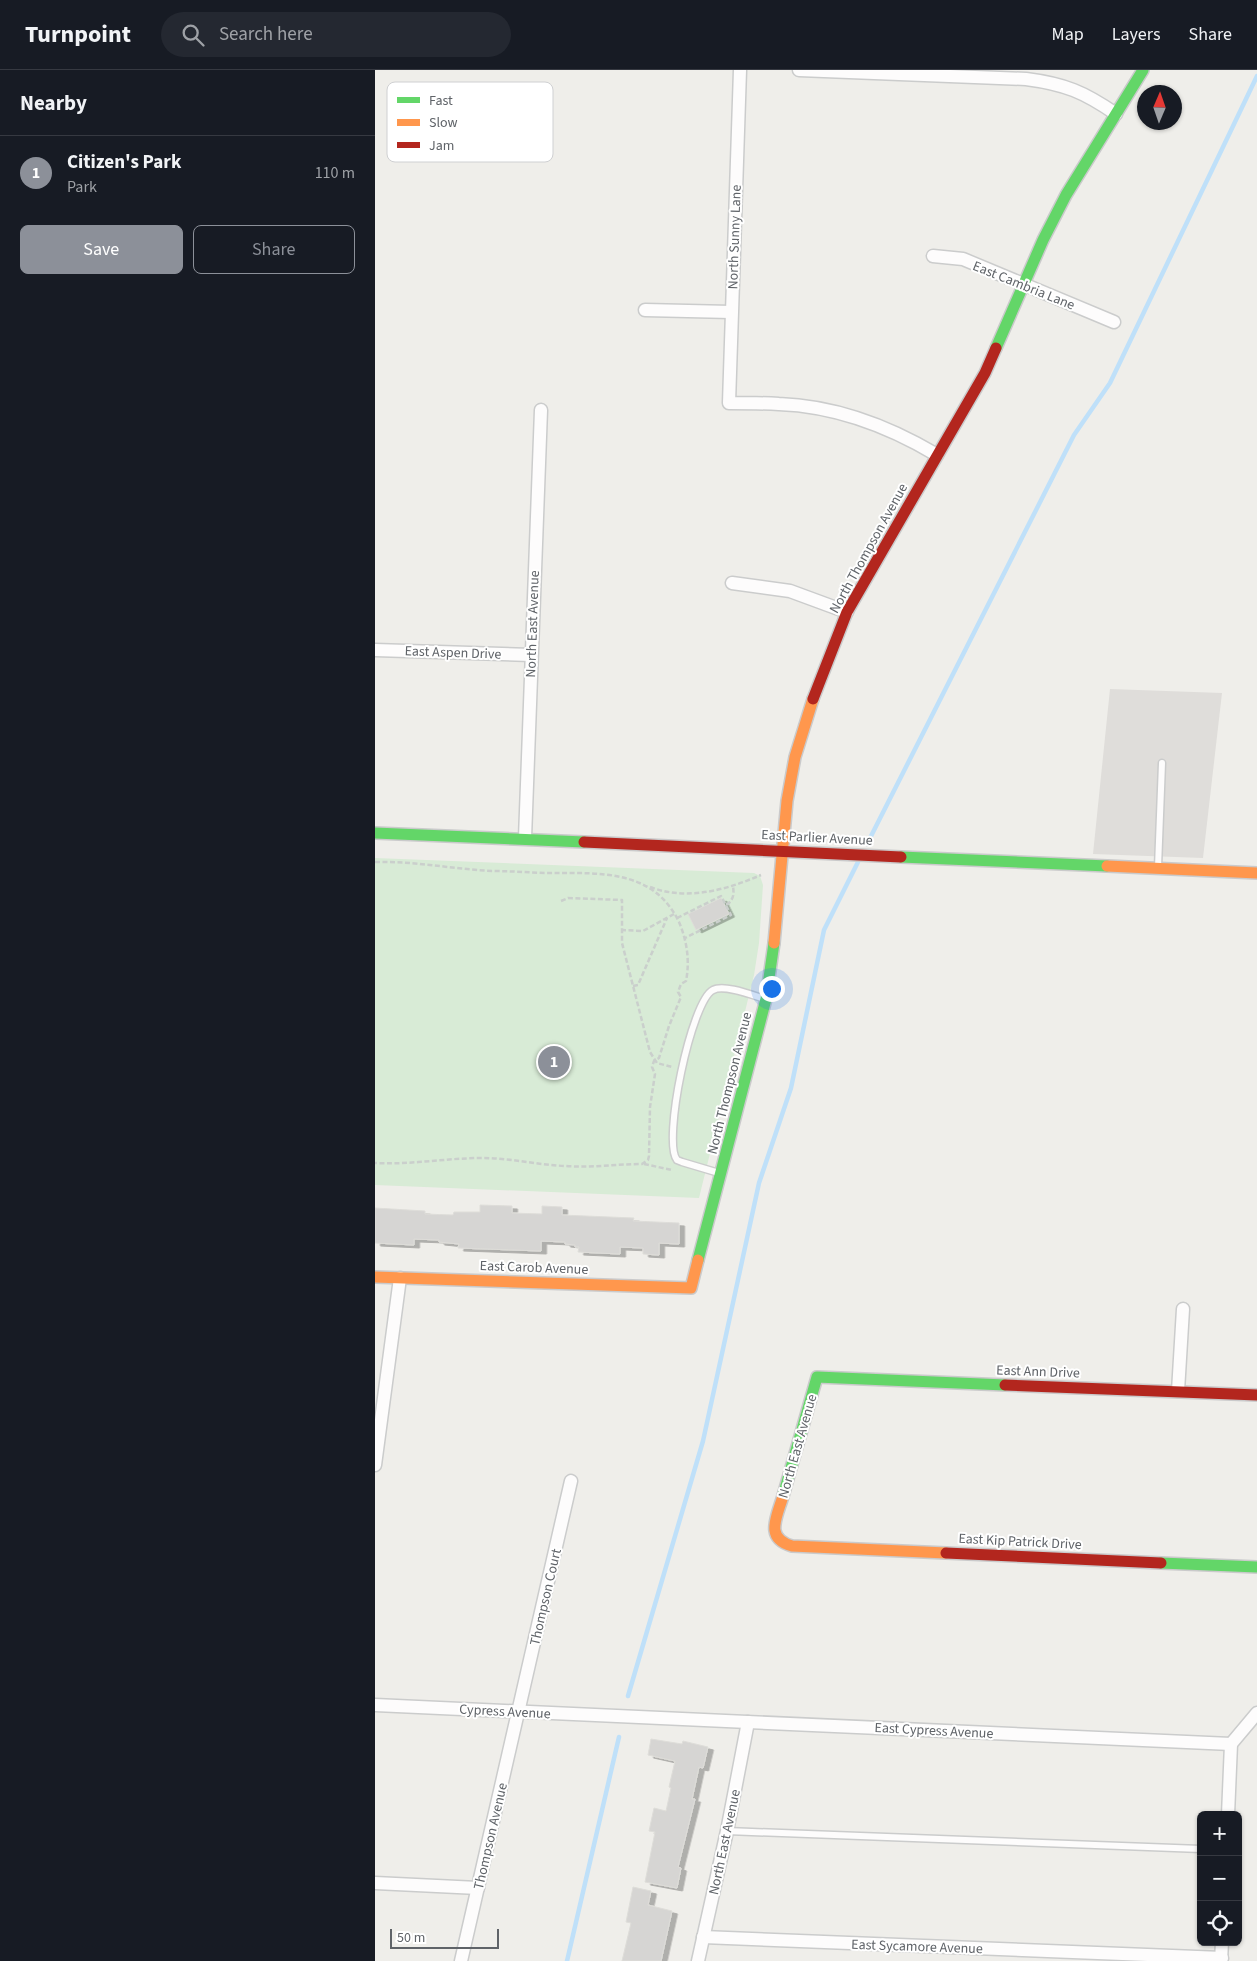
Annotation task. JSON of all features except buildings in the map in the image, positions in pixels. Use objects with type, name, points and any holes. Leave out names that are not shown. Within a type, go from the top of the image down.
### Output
[{"type":"street","name":"North Sunny Lane","points":[[740,70],[729,403],[780,404],[835,413],[890,430],[937,455]]},
{"type":"street","points":[[799,70],[1026,79],[1048,82],[1069,87],[1093,98],[1116,114]]},
{"type":"street","name":"North Thompson Avenue","points":[[691,1288],[766,999],[773,959],[787,801],[795,757],[816,688],[847,612],[985,373],[1043,240],[1066,195],[1087,158],[1143,70]]},
{"type":"street","name":"East Cambria Lane","points":[[933,256],[963,260],[1114,322]]},
{"type":"street","points":[[645,310],[731,312]]},
{"type":"street","name":"North East Avenue","points":[[525,838],[541,410]]},
{"type":"street","points":[[732,583],[790,591],[847,612]]},
{"type":"street","name":"East Aspen Drive","points":[[375,650],[531,655]]},
{"type":"street","name":"East Parlier Avenue","points":[[375,833],[525,838],[1257,873]]},
{"type":"street","name":"East Carob Avenue","points":[[375,1277],[691,1288]]},
{"type":"street","points":[[375,1465],[401,1278]]},
{"type":"street","points":[[1178,1391],[1183,1309]]},
{"type":"street","name":"North East Avenue","points":[[782,1543],[776,1537],[774,1526],[817,1376]]},
{"type":"street","name":"East Ann Drive","points":[[817,1376],[1257,1395]]},
{"type":"street","name":"Thompson Court","points":[[518,1712],[571,1481]]},
{"type":"street","name":"East Kip Patrick Drive","points":[[782,1543],[802,1547],[1257,1567]]},
{"type":"street","name":"Cypress Avenue","points":[[375,1705],[636,1717]]},
{"type":"street","name":"Thompson Avenue","points":[[461,1961],[518,1712]]},
{"type":"street","points":[[1228,1811],[1231,1744],[1257,1713]]},
{"type":"street","name":"East Cypress Avenue","points":[[636,1717],[1231,1744]]},
{"type":"street","name":"North East Avenue","points":[[698,1961],[727,1831],[748,1722]]},
{"type":"street","points":[[375,1883],[478,1888]]},
{"type":"street","name":"East Sycamore Avenue","points":[[703,1937],[1221,1959]]},
{"type":"street","points":[[1221,1959],[1222,1946]]},
{"type":"lane","points":[[1158,868],[1162,763]]},
{"type":"lane","points":[[721,1174],[682,1162],[674,1157],[674,1113],[687,1045],[706,995],[711,991],[717,988],[726,988],[766,999]]},
{"type":"lane","points":[[727,1831],[1197,1849]]},
{"type":"path","points":[[375,862],[525,872],[599,873],[623,877],[664,892],[678,894],[709,892],[733,886],[761,875]]},
{"type":"path","points":[[646,886],[665,902],[677,918],[685,938],[688,961],[686,981],[681,984],[678,992],[681,997],[659,1058],[654,1060],[652,1067],[655,1074],[650,1107],[649,1156],[651,1162],[656,1166]]},
{"type":"path","points":[[726,904],[732,900],[733,886]]},
{"type":"path","points":[[677,918],[721,896],[731,915],[685,938]]},
{"type":"path","points":[[561,901],[568,898],[622,900],[622,943],[650,1052],[657,1063],[682,1069]]},
{"type":"path","points":[[621,930],[643,931],[674,914]]},
{"type":"path","points":[[633,986],[638,985],[667,918]]},
{"type":"path","points":[[375,1163],[407,1164],[469,1158],[496,1158],[562,1166],[593,1167],[642,1164],[648,1160],[649,1156]]},
{"type":"shaded area","points":[[1110,689],[1222,693],[1203,858],[1093,854]]},
{"type":"green space","points":[[375,858],[754,873],[760,876],[763,885],[759,943],[754,975],[699,1198],[375,1185]]},
{"type":"waterway","points":[[867,844],[1074,435],[1110,383],[1257,76]]},
{"type":"waterway","points":[[628,1696],[703,1441],[759,1183],[791,1088],[824,930],[858,862]]},
{"type":"waterway","points":[[567,1961],[619,1737]]},
{"type":"traffic: fast","points":[[996,348],[1043,240],[1066,195],[1143,70]]},
{"type":"traffic: fast","points":[[375,833],[584,842]]},
{"type":"traffic: fast","points":[[901,857],[1107,866]]},
{"type":"traffic: fast","points":[[698,1260],[766,999],[774,943]]},
{"type":"traffic: fast","points":[[783,1496],[817,1377],[1005,1385]]},
{"type":"traffic: fast","points":[[1161,1563],[1257,1567]]},
{"type":"traffic: slow","points":[[774,943],[787,801],[795,757],[813,699]]},
{"type":"traffic: slow","points":[[1107,866],[1257,873]]},
{"type":"traffic: slow","points":[[375,1277],[691,1288],[698,1260]]},
{"type":"traffic: slow","points":[[783,1496],[776,1519],[775,1532],[778,1538],[792,1546],[946,1553]]},
{"type":"traffic: jam","points":[[813,699],[847,612],[985,373],[996,348]]},
{"type":"traffic: jam","points":[[584,842],[901,857]]},
{"type":"traffic: jam","points":[[1005,1385],[1257,1395]]},
{"type":"traffic: jam","points":[[946,1553],[1161,1563]]},
{"type":"place","name":"Citizen's Park","points":[[554,1062]]}]
